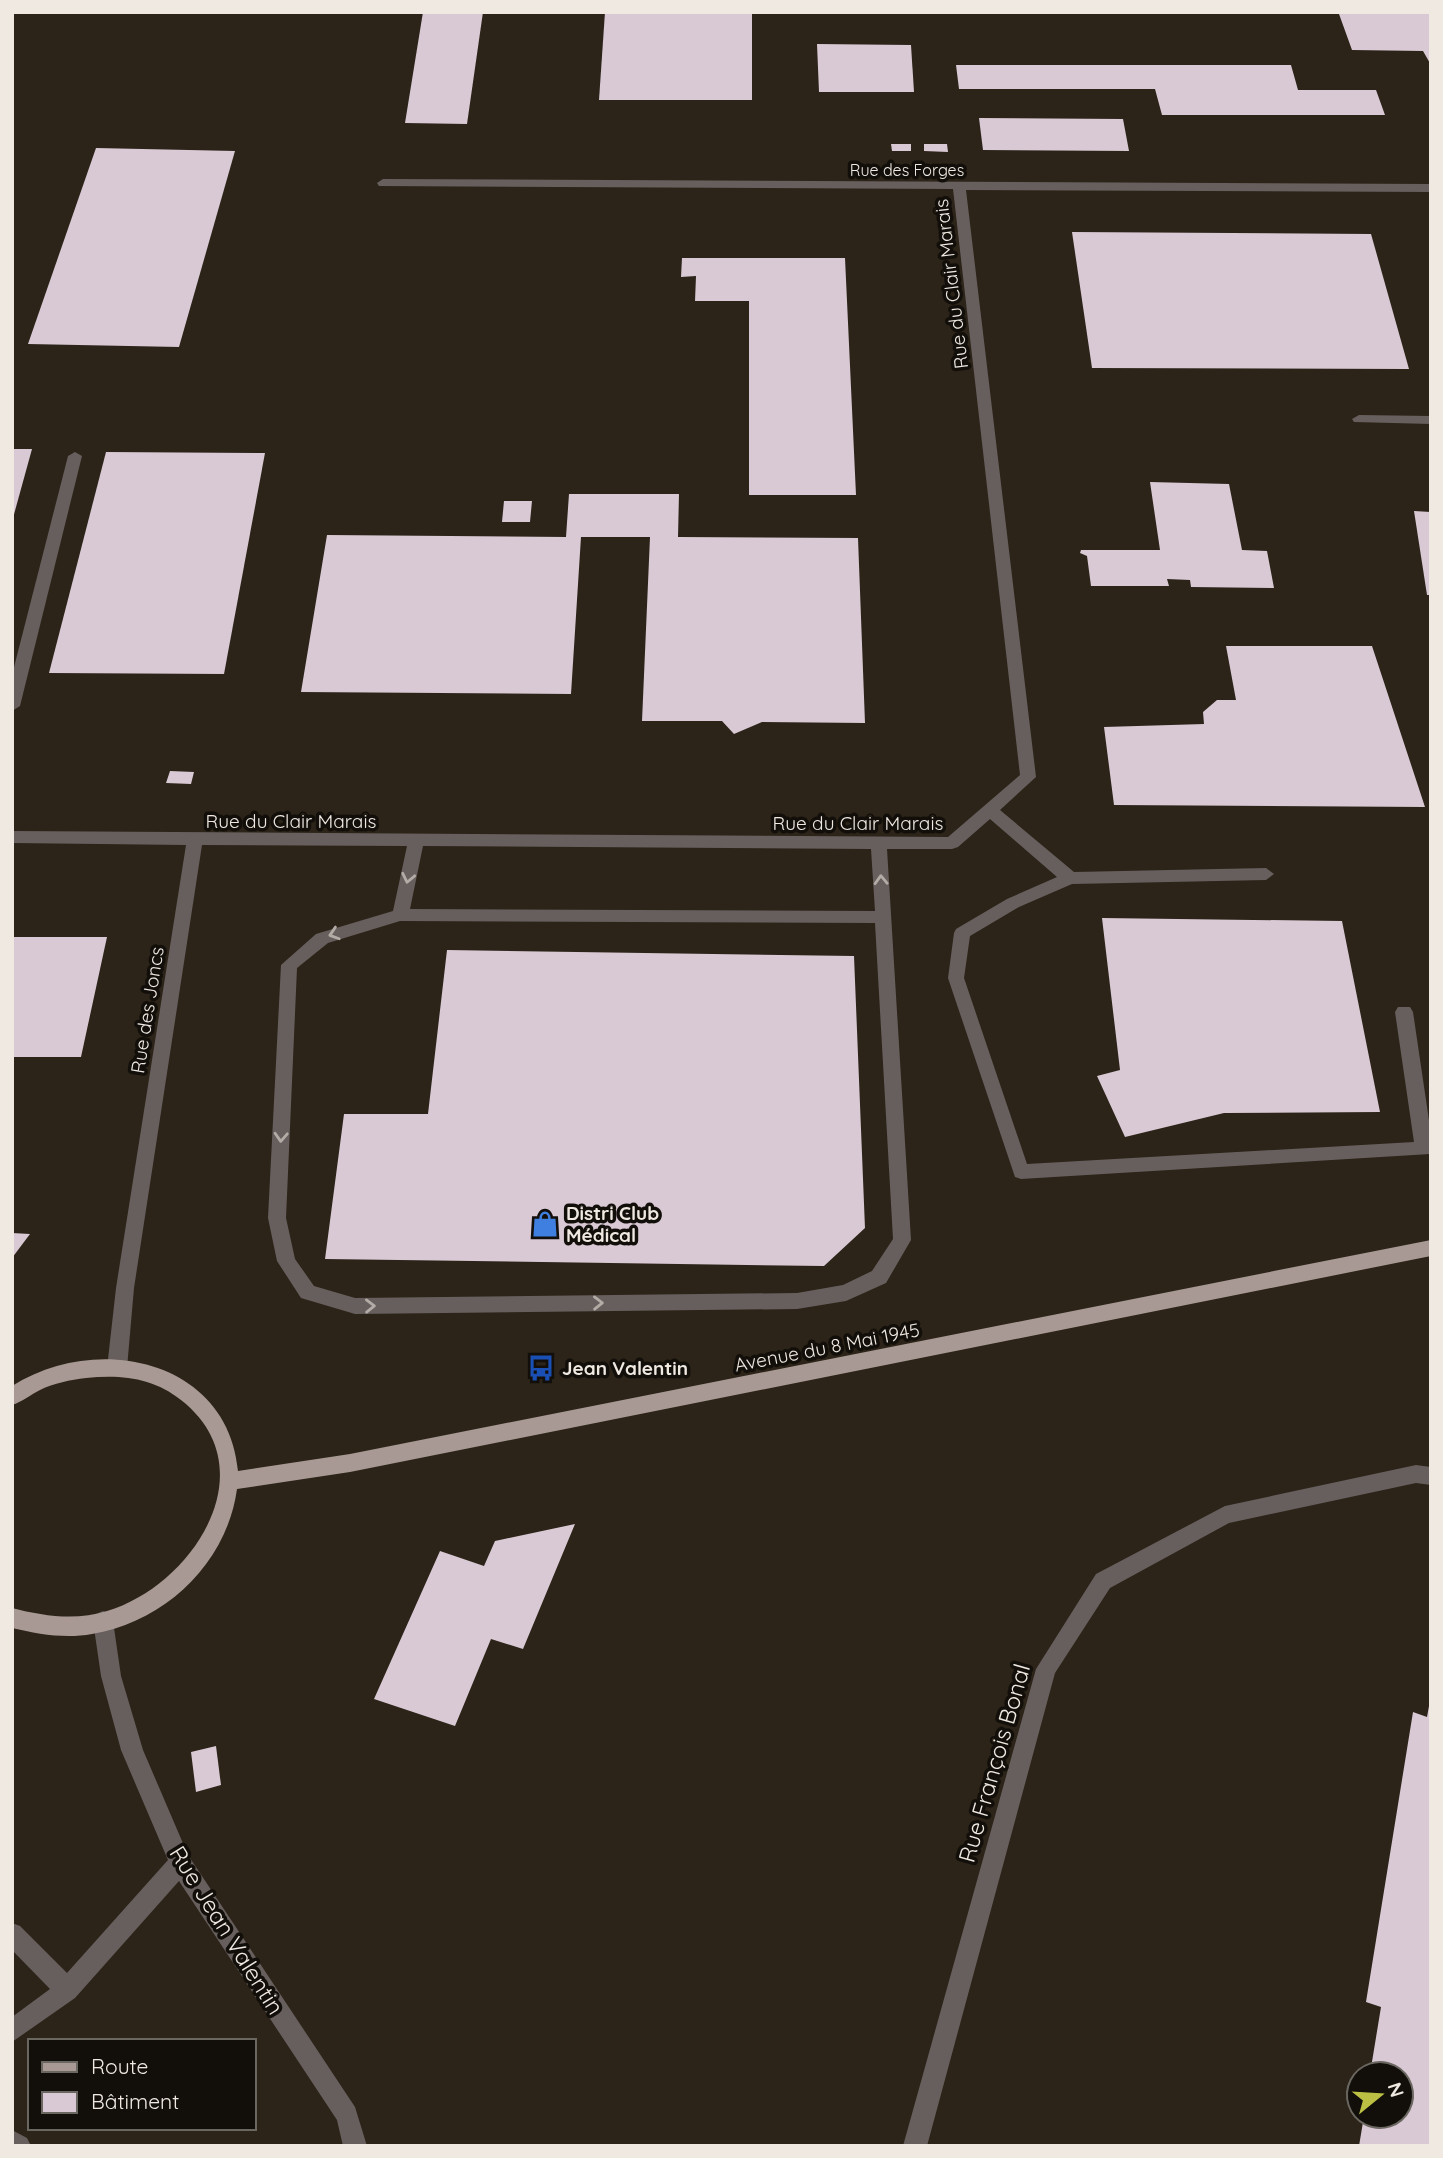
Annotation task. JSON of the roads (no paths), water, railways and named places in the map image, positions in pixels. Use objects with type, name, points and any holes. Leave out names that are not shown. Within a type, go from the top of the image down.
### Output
[{"type":"main road","name":"Avenue du 8 Mai 1945","points":[[230,1481],[350,1463],[1431,1248]]},
{"type":"main road","points":[[12,1397],[52,1376],[90,1368],[117,1368],[163,1377],[192,1394],[214,1419],[226,1448],[230,1481],[224,1514],[208,1548],[183,1577],[151,1602],[114,1619],[77,1626],[40,1625],[12,1618]]},
{"type":"street","name":"Rue des Forges","points":[[383,183],[1431,188]]},
{"type":"street","name":"Rue du Clair Marais","points":[[195,839],[953,843],[1028,777],[959,187]]},
{"type":"street","points":[[1359,419],[1431,421]]},
{"type":"street","points":[[12,706],[75,456]]},
{"type":"street","points":[[990,811],[1070,878]]},
{"type":"street","points":[[12,837],[195,839]]},
{"type":"street","name":"Rue des Joncs","points":[[117,1368],[125,1288],[195,839]]},
{"type":"street","points":[[400,915],[416,840]]},
{"type":"street","points":[[879,843],[902,1240],[879,1277],[846,1293],[797,1301],[355,1306],[307,1292],[286,1261],[276,1218],[289,965],[321,938],[400,915],[882,917]]},
{"type":"street","points":[[1266,874],[1070,878],[1013,903],[962,933],[956,978],[1021,1172],[1424,1149],[1404,1012]]},
{"type":"street","name":"Rue François Bonal","points":[[915,2146],[1046,1669],[1103,1581],[1225,1515],[1416,1474],[1431,1476]]},
{"type":"street","name":"Rue Jean Valentin","points":[[103,1621],[111,1676],[132,1750],[180,1863],[347,2115],[355,2146]]},
{"type":"street","points":[[12,2032],[67,1990],[180,1863]]},
{"type":"street","points":[[12,1934],[67,1990]]},
{"type":"street","points":[[12,2142],[19,2146]]},
{"type":"place","name":"Distri Club Médical","points":[[545,1224]]},
{"type":"place","name":"Jean Valentin","points":[[541,1368]]}]
